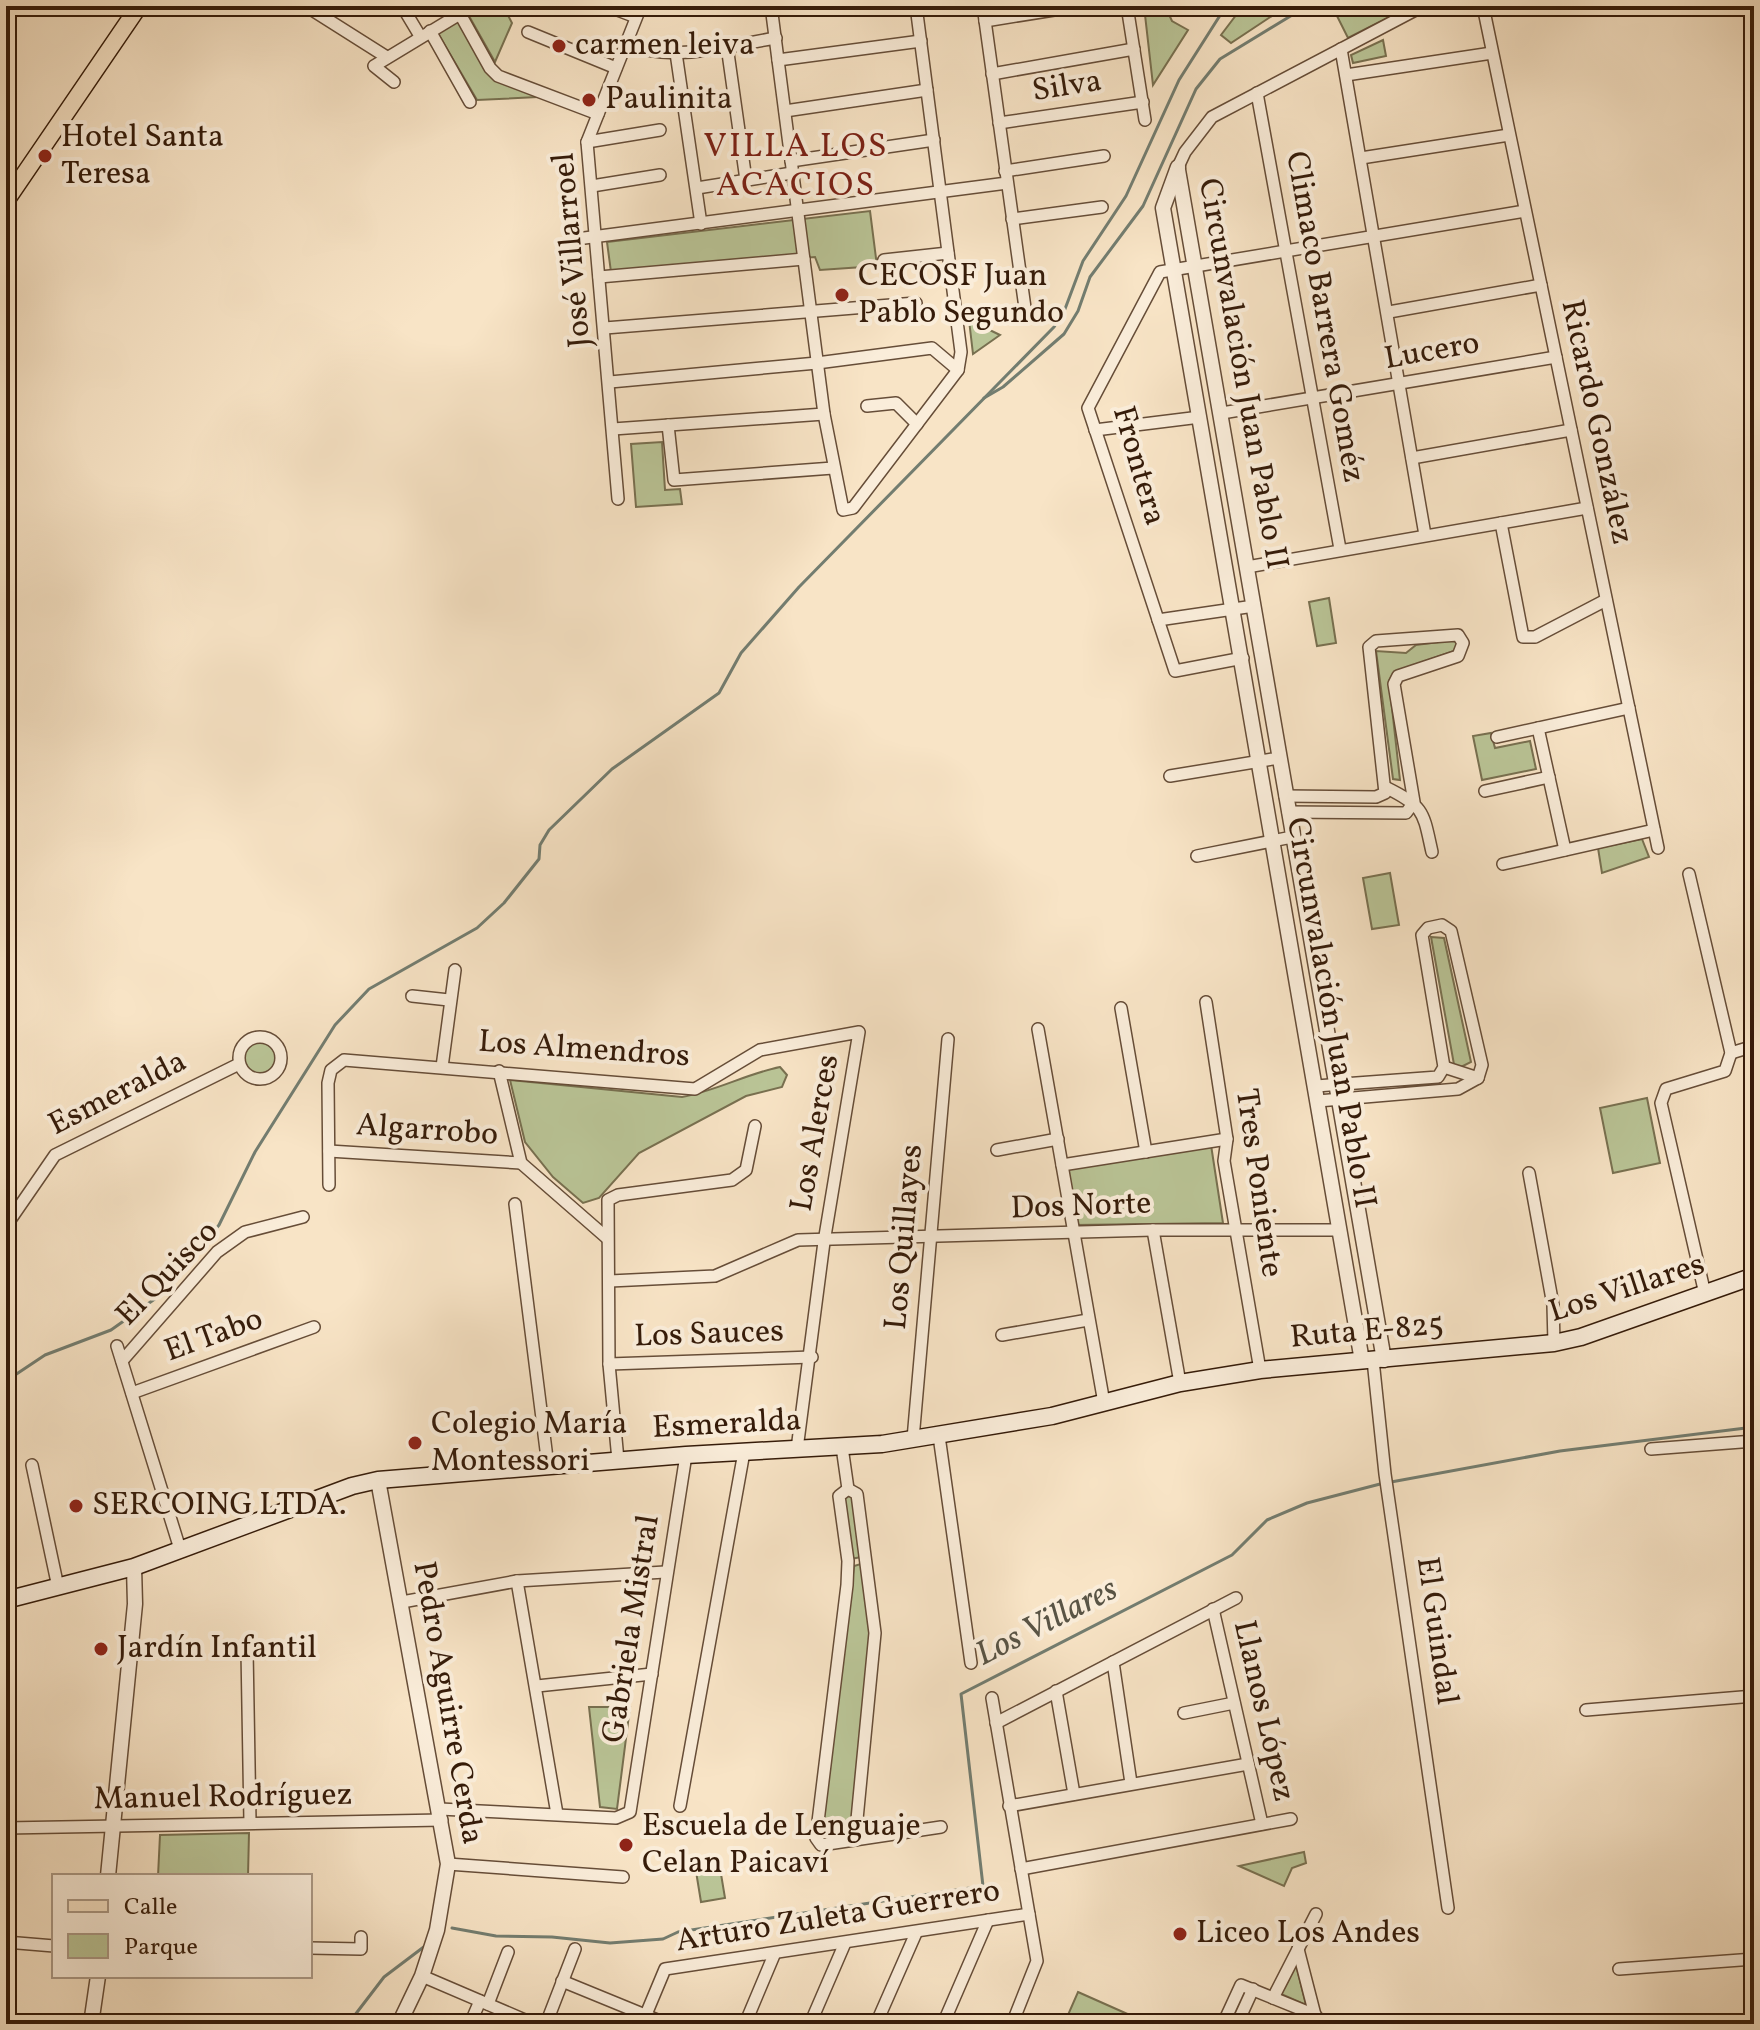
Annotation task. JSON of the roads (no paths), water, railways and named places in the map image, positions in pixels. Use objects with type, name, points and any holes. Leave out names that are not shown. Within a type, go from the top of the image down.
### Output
[{"type":"main road","points":[[6,201],[139,6]]},
{"type":"main road","name":"Los Villares","points":[[1515,1348],[1554,1343],[1754,1276]]},
{"type":"main road","name":"Ruta E-825","points":[[1225,1375],[1515,1348]]},
{"type":"main road","name":"Esmeralda","points":[[6,1600],[134,1567],[378,1480],[686,1455],[842,1447],[939,1436],[1225,1375]]},
{"type":"street","points":[[306,6],[385,56]]},
{"type":"street","points":[[402,6],[425,33],[470,102]]},
{"type":"street","points":[[394,82],[374,66],[385,56],[473,6]]},
{"type":"street","points":[[607,6],[638,11]]},
{"type":"street","points":[[808,6],[772,8],[824,414],[843,510],[853,508],[958,370],[961,352],[916,6]]},
{"type":"street","points":[[983,6],[1026,315]]},
{"type":"street","points":[[985,21],[1079,6]]},
{"type":"street","points":[[1127,6],[1145,120]]},
{"type":"street","points":[[1178,167],[1185,152],[1212,117],[1423,6]]},
{"type":"street","name":"Ricardo González","points":[[1483,6],[1658,848]]},
{"type":"street","name":"José Villarroel","points":[[618,499],[587,142],[638,11]]},
{"type":"street","points":[[460,14],[490,68],[498,76],[598,114]]},
{"type":"street","points":[[528,32],[616,68]]},
{"type":"street","points":[[626,44],[647,53],[676,53],[776,38]]},
{"type":"street","points":[[778,60],[921,41]]},
{"type":"street","points":[[727,46],[746,180]]},
{"type":"street","points":[[992,74],[1134,49]]},
{"type":"street","points":[[1341,49],[1389,312],[1425,535]]},
{"type":"street","points":[[676,53],[701,224]]},
{"type":"street","points":[[1346,75],[1492,53]]},
{"type":"street","points":[[785,111],[927,90]]},
{"type":"street","name":"Climaco Barrera Goméz","points":[[1257,93],[1340,549]]},
{"type":"street","name":"Silva","points":[[999,123],[1143,102]]},
{"type":"street","points":[[587,142],[660,130]]},
{"type":"street","points":[[1361,158],[1509,135]]},
{"type":"street","points":[[697,188],[934,140]]},
{"type":"street","points":[[569,240],[797,213],[940,192],[1104,156]]},
{"type":"street","name":"Circunvalación Juan Pablo II","points":[[1178,167],[1200,417],[1339,1230],[1373,1360]]},
{"type":"street","name":"Circunvalación Juan Pablo II","points":[[1178,167],[1163,208],[1186,267],[1222,413],[1338,1099],[1373,1360]]},
{"type":"street","points":[[592,186],[660,175]]},
{"type":"street","points":[[1012,219],[1102,207]]},
{"type":"street","points":[[1186,267],[1525,211]]},
{"type":"street","points":[[884,260],[948,253]]},
{"type":"street","points":[[599,277],[804,259]]},
{"type":"street","name":"Frontera","points":[[1186,267],[1160,272],[1088,408],[1175,671],[1243,658]]},
{"type":"street","points":[[1389,312],[1541,285]]},
{"type":"street","points":[[605,328],[916,303]]},
{"type":"street","points":[[610,382],[817,363],[932,348],[958,370]]},
{"type":"street","name":"Lucero","points":[[1222,413],[1556,357]]},
{"type":"street","points":[[867,406],[896,403],[917,424]]},
{"type":"street","points":[[613,429],[824,414]]},
{"type":"street","points":[[1095,430],[1200,417]]},
{"type":"street","points":[[668,425],[674,480],[833,468]]},
{"type":"street","points":[[1412,458],[1571,430]]},
{"type":"street","points":[[1247,567],[1587,508]]},
{"type":"street","points":[[1501,523],[1521,636],[1535,637],[1606,600]]},
{"type":"street","points":[[1158,620],[1254,606]]},
{"type":"street","points":[[1285,796],[1383,795],[1387,788],[1369,657],[1371,644],[1458,635],[1463,643],[1458,656],[1398,676],[1394,684],[1413,801],[1406,813],[1288,812]]},
{"type":"street","points":[[1497,737],[1629,708]]},
{"type":"street","points":[[1538,728],[1565,850]]},
{"type":"street","points":[[1170,776],[1279,758]]},
{"type":"street","points":[[1485,791],[1549,777]]},
{"type":"street","points":[[1387,788],[1413,801],[1422,810],[1432,852]]},
{"type":"street","points":[[1503,864],[1654,830]]},
{"type":"street","points":[[1197,856],[1292,837]]},
{"type":"street","points":[[1689,874],[1731,1053],[1725,1071],[1666,1089],[1661,1103],[1705,1294]]},
{"type":"street","points":[[1442,925],[1451,931],[1482,1065],[1478,1078],[1458,1089],[1338,1099],[1317,1094],[1335,1083],[1438,1077],[1444,1067],[1422,935],[1428,928],[1442,925]]},
{"type":"street","points":[[442,1067],[455,970]]},
{"type":"street","points":[[412,996],[449,1000]]},
{"type":"street","name":"Tres Poniente","points":[[1206,1002],[1227,1139],[1224,1161],[1234,1230],[1260,1370]]},
{"type":"street","points":[[1121,1008],[1146,1152]]},
{"type":"street","points":[[1038,1029],[1104,1403]]},
{"type":"street","name":"Los Almendros","points":[[329,1151],[328,1083],[331,1070],[344,1060],[695,1089],[760,1050],[859,1032]]},
{"type":"street","name":"Los Alerces","points":[[797,1449],[812,1357],[824,1242],[859,1032]]},
{"type":"street","name":"Los Quillayes","points":[[913,1439],[948,1039]]},
{"type":"street","points":[[1731,1053],[1754,1046]]},
{"type":"street","name":"Esmeralda","points":[[6,1226],[55,1155],[239,1064]]},
{"type":"street","points":[[1444,1067],[1478,1078]]},
{"type":"street","points":[[499,1071],[513,1143],[521,1163],[607,1238]]},
{"type":"street","points":[[618,1460],[609,1364],[607,1238],[611,1198],[732,1180],[746,1170],[755,1126]]},
{"type":"street","points":[[997,1150],[1058,1139]]},
{"type":"street","points":[[1062,1165],[1227,1139]]},
{"type":"street","points":[[329,1151],[329,1185]]},
{"type":"street","name":"Algarrobo","points":[[329,1151],[521,1163]]},
{"type":"street","points":[[1529,1173],[1553,1305],[1554,1343]]},
{"type":"street","points":[[515,1204],[548,1466]]},
{"type":"street","name":"El Quisco","points":[[122,1361],[217,1252],[245,1232],[303,1217]]},
{"type":"street","points":[[1153,1230],[1180,1383]]},
{"type":"street","name":"Dos Norte","points":[[824,1242],[1153,1230],[1339,1230]]},
{"type":"street","name":"Los Alerces","points":[[610,1281],[715,1276],[792,1241],[824,1242]]},
{"type":"street","points":[[1002,1335],[1088,1320]]},
{"type":"street","name":"El Tabo","points":[[132,1393],[314,1327]]},
{"type":"street","points":[[117,1346],[180,1549]]},
{"type":"street","name":"Los Sauces","points":[[609,1364],[812,1357]]},
{"type":"street","name":"El Guindal","points":[[1373,1360],[1385,1474],[1448,1908]]},
{"type":"street","points":[[939,1436],[971,1663]]},
{"type":"street","points":[[1651,1449],[1754,1441]]},
{"type":"street","points":[[842,1447],[848,1489]]},
{"type":"street","points":[[680,1806],[744,1452]]},
{"type":"street","name":"Gabriela Mistral","points":[[630,1812],[665,1572],[686,1455]]},
{"type":"street","points":[[32,1465],[58,1587]]},
{"type":"street","name":"Pedro Aguirre Cerda","points":[[378,1480],[448,1864],[437,1930],[422,1976],[399,2024]]},
{"type":"street","points":[[848,1489],[857,1494],[875,1633],[855,1840]]},
{"type":"street","points":[[848,1489],[839,1496],[848,1561],[816,1838],[821,1845],[941,1827]]},
{"type":"street","points":[[848,1561],[866,1559]]},
{"type":"street","points":[[108,1874],[135,1604],[134,1567]]},
{"type":"street","points":[[402,1602],[517,1581],[665,1572]]},
{"type":"street","points":[[517,1581],[557,1814]]},
{"type":"street","points":[[996,1723],[1236,1598]]},
{"type":"street","name":"Llanos López","points":[[1213,1609],[1262,1824]]},
{"type":"street","points":[[232,1650],[265,1650]]},
{"type":"street","points":[[247,1650],[250,1822]]},
{"type":"street","points":[[1113,1662],[1131,1783]]},
{"type":"street","points":[[537,1686],[652,1674]]},
{"type":"street","points":[[1056,1691],[1074,1794]]},
{"type":"street","points":[[1586,1710],[1754,1696]]},
{"type":"street","points":[[992,1698],[1037,1961],[1012,2024]]},
{"type":"street","points":[[1184,1713],[1234,1703]]},
{"type":"street","points":[[1009,1806],[1248,1764]]},
{"type":"street","name":"Manuel Rodríguez","points":[[6,1828],[441,1815],[557,1814],[616,1818],[630,1812]]},
{"type":"street","points":[[1021,1869],[1291,1819]]},
{"type":"street","points":[[448,1864],[623,1877]]},
{"type":"street","name":"Arturo Zuleta Guerrero","points":[[643,2019],[665,1969],[774,1955],[1029,1914]]},
{"type":"street","points":[[1273,1998],[1316,1914]]},
{"type":"street","points":[[943,2024],[988,1920]]},
{"type":"street","points":[[876,2024],[916,1933]]},
{"type":"street","points":[[312,1948],[361,1949],[361,1937]]},
{"type":"street","points":[[6,1942],[52,1946]]},
{"type":"street","points":[[810,2024],[845,1943]]},
{"type":"street","points":[[546,2024],[575,1949]]},
{"type":"street","points":[[1298,1949],[1319,2020]]},
{"type":"street","points":[[470,2024],[508,1952]]},
{"type":"street","points":[[745,2024],[774,1955]]},
{"type":"street","points":[[1619,1969],[1754,1959]]},
{"type":"street","points":[[422,1976],[534,2024]]},
{"type":"street","points":[[91,2024],[98,1978]]},
{"type":"street","points":[[562,1981],[643,2019],[667,2024]]},
{"type":"street","points":[[1247,1987],[1319,2020]]},
{"type":"street","points":[[1223,2024],[1247,1987]]},
{"type":"street","points":[[1237,2024],[1247,1987]]},
{"type":"waterway","points":[[6,1381],[45,1355],[111,1330],[166,1291],[219,1225],[255,1152],[335,1025],[369,989],[477,928],[504,903],[539,859],[540,845],[549,830],[612,769],[719,693],[741,653],[799,587],[1054,327],[1065,309],[1083,261],[1126,196],[1179,80],[1226,6]]},
{"type":"waterway","points":[[984,398],[1003,387],[1064,334],[1078,311],[1090,277],[1143,206],[1196,89],[1220,59],[1307,6]]},
{"type":"waterway","name":"Los Villares","points":[[1391,1482],[1560,1451],[1754,1427]]},
{"type":"waterway","name":"Los Villares","points":[[452,1928],[496,1936],[552,1937],[610,1943],[663,1939],[678,1932],[983,1886],[961,1694],[1232,1555],[1267,1520],[1307,1503],[1384,1483]]},
{"type":"waterway","points":[[348,2024],[384,1977],[425,1946]]},
{"type":"place","name":"carmen leiva","points":[[559,46]]},
{"type":"place","name":"Paulinita","points":[[589,100]]},
{"type":"place","name":"Hotel Santa Teresa","points":[[45,156]]},
{"type":"place","name":"CECOSF Juan Pablo Segundo","points":[[842,295]]},
{"type":"place","name":"Colegio María Montessori","points":[[415,1443]]},
{"type":"place","name":"SERCOING LTDA.","points":[[76,1506]]},
{"type":"place","name":"Jardín Infantil","points":[[101,1649]]},
{"type":"place","name":"Escuela de Lenguaje Celan Paicaví","points":[[626,1845]]},
{"type":"place","name":"Liceo Los Andes","points":[[1180,1934]]},
{"type":"district","name":"VILLA LOS ACACIOS","points":[[796,166]]}]
